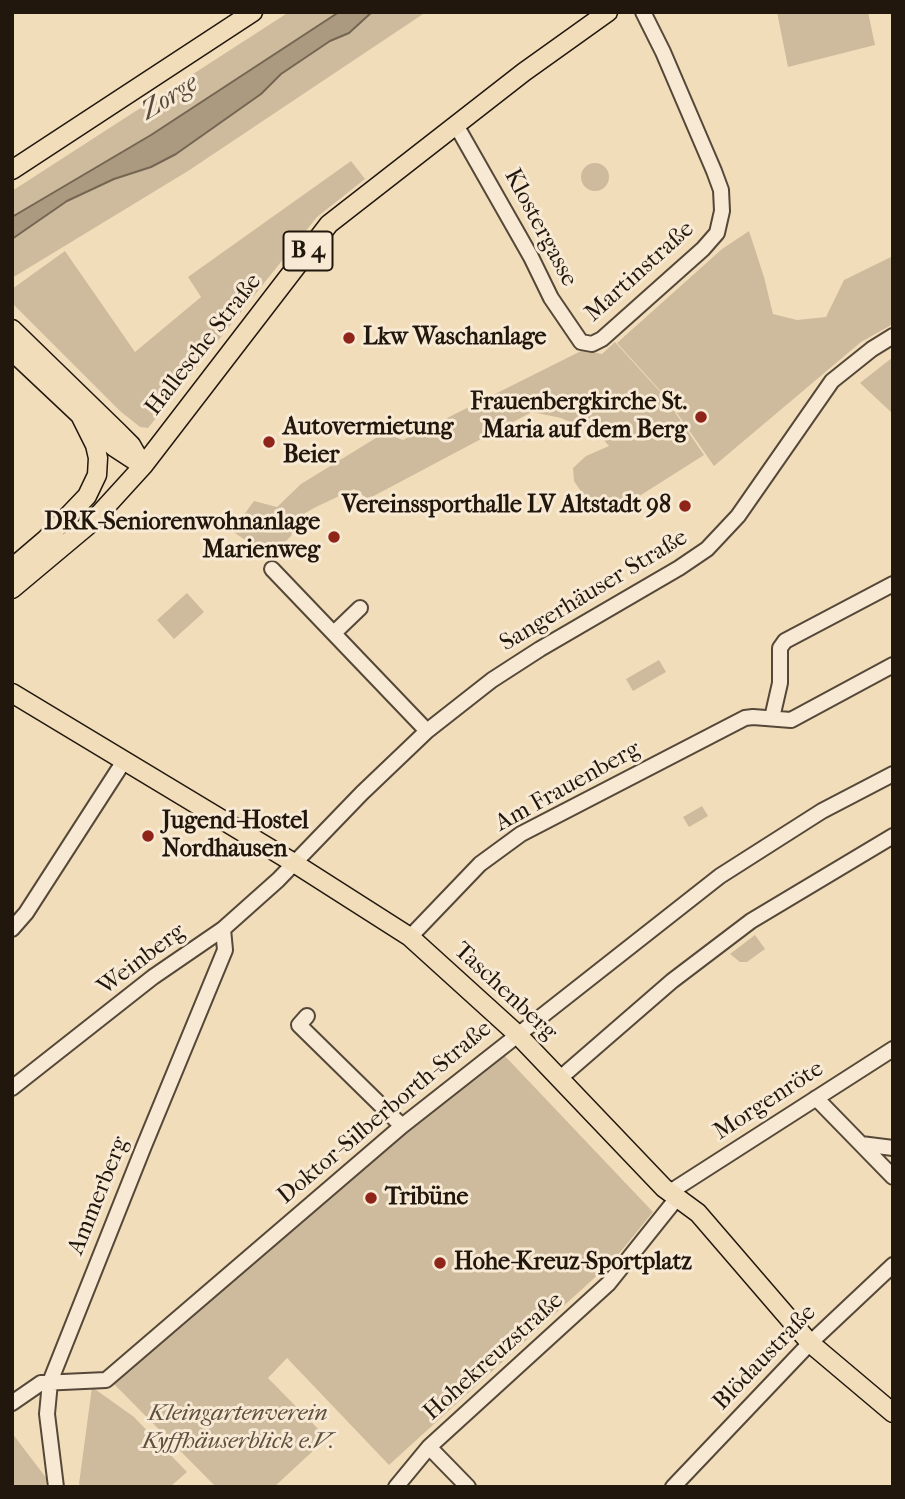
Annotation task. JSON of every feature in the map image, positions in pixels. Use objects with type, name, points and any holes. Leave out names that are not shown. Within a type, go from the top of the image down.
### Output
[{"type":"main road","points":[[12,170],[253,12]]},
{"type":"main road","name":"Hallesche Straße","points":[[12,589],[92,522],[143,466],[329,224],[524,72],[608,12]]},
{"type":"main road","points":[[12,329],[131,445],[143,466]]},
{"type":"main road","points":[[12,351],[114,447],[143,466]]},
{"type":"main road","points":[[12,568],[46,539],[87,496],[97,475],[98,458],[95,446],[81,417]]},
{"type":"main road","name":"Taschenberg","points":[[15,692],[410,937],[517,1034],[673,1195],[698,1213],[810,1343],[893,1413]]},
{"type":"street","name":"Martinstraße","points":[[592,344],[635,312],[703,249],[718,233],[722,211],[721,190],[663,52],[643,12]]},
{"type":"street","name":"Klostergasse","points":[[456,125],[531,257],[544,287],[581,342],[592,344]]},
{"type":"street","name":"Sangerhäuser Straße","points":[[294,863],[427,731],[511,668],[707,549],[738,516],[832,381],[893,336]]},
{"type":"street","points":[[272,569],[427,731]]},
{"type":"street","points":[[772,718],[780,683],[780,648],[785,641],[893,584]]},
{"type":"street","points":[[334,633],[360,608]]},
{"type":"street","name":"Am Frauenberg","points":[[410,937],[480,864],[522,834],[745,718],[791,720],[803,716],[893,665]]},
{"type":"street","points":[[12,929],[26,914],[124,761]]},
{"type":"street","name":"Doktor-Silberborth-Straße","points":[[50,1382],[106,1380],[402,1126],[720,876],[822,811],[893,774]]},
{"type":"street","points":[[559,1079],[672,981],[751,921],[893,836]]},
{"type":"street","name":"Weinberg","points":[[12,1088],[153,978],[223,929],[294,863]]},
{"type":"street","name":"Ammerberg","points":[[56,1487],[47,1414],[50,1382],[225,950],[223,929]]},
{"type":"street","points":[[307,1016],[299,1025],[402,1126]]},
{"type":"street","name":"Morgenröte","points":[[673,1195],[893,1049]]},
{"type":"street","points":[[816,1098],[893,1177]]},
{"type":"street","points":[[861,1144],[893,1148]]},
{"type":"street","name":"Hohekreuzstraße","points":[[396,1487],[429,1447],[610,1283],[673,1195]]},
{"type":"street","name":"Blödaustraße","points":[[673,1487],[810,1343],[893,1265]]},
{"type":"street","points":[[12,1403],[41,1383],[50,1382]]},
{"type":"street","points":[[429,1447],[468,1487]]},
{"type":"green space","points":[[289,12],[339,12],[151,135],[12,217],[12,191]]},
{"type":"green space","points":[[371,12],[426,12],[188,171],[12,278],[12,239],[67,201],[176,154],[261,94],[280,74],[330,41],[349,33]]},
{"type":"green space","points":[[777,12],[868,12],[875,45],[788,67]]},
{"type":"green space","points":[[351,161],[365,179],[317,217],[148,428],[140,427],[120,411],[12,303],[12,289],[65,251],[135,352],[201,297],[188,277]]},
{"type":"green space","points":[[595,163],[605,167],[609,177],[605,187],[595,191],[585,187],[581,177],[585,167]]},
{"type":"green space","points":[[749,231],[773,314],[797,320],[826,317],[844,280],[893,256],[893,324],[861,342],[714,466],[665,396],[617,343],[722,249]]},
{"type":"green space","points":[[615,342],[664,396],[704,455],[641,495],[599,503],[584,496],[574,481],[573,468],[586,456],[609,446],[599,435],[561,418],[532,412],[368,499],[354,489],[296,518],[291,536],[270,557],[232,531],[254,501],[277,507],[301,484],[384,433],[403,440],[583,350],[602,354]]},
{"type":"green space","points":[[893,357],[893,414],[860,383]]},
{"type":"green space","points":[[187,593],[204,612],[174,639],[157,620]]},
{"type":"green space","points":[[659,660],[666,672],[633,691],[626,679]]},
{"type":"green space","points":[[702,806],[708,816],[689,827],[683,817]]},
{"type":"green space","points":[[755,935],[765,949],[747,962],[740,962],[730,954]]},
{"type":"green space","name":"Hohe-Kreuz-Sportplatz","points":[[503,1054],[653,1212],[613,1261],[389,1465],[287,1358],[268,1378],[327,1438],[274,1487],[216,1487],[112,1382],[406,1129]]},
{"type":"green space","points":[[92,1387],[134,1417],[187,1472],[170,1487],[81,1487],[79,1484]]},
{"type":"green space","points":[[12,1433],[47,1479],[45,1487],[12,1487]]},
{"type":"shaded area","points":[[339,12],[372,12],[349,33],[330,41],[281,74],[261,94],[176,154],[67,201],[12,239],[12,217],[151,135]]},
{"type":"place","name":"Lkw Waschanlage","points":[[349,338]]},
{"type":"place","name":"Frauenbergkirche St. Maria auf dem Berg","points":[[701,417]]},
{"type":"place","name":"Autovermietung Beier","points":[[269,442]]},
{"type":"place","name":"Vereinssporthalle LV Altstadt 98","points":[[685,506]]},
{"type":"place","name":"DRK-Seniorenwohnanlage Marienweg","points":[[334,537]]},
{"type":"place","name":"Jugend-Hostel Nordhausen","points":[[148,836]]},
{"type":"place","name":"Tribüne","points":[[371,1198]]},
{"type":"place","name":"Hohe-Kreuz-Sportplatz","points":[[440,1263]]},
{"type":"water label","name":"Zorge","points":[[170,98]]},
{"type":"park label","name":"Kleingartenverein Kyffhäuserblick e.V.","points":[[238,1428]]}]
